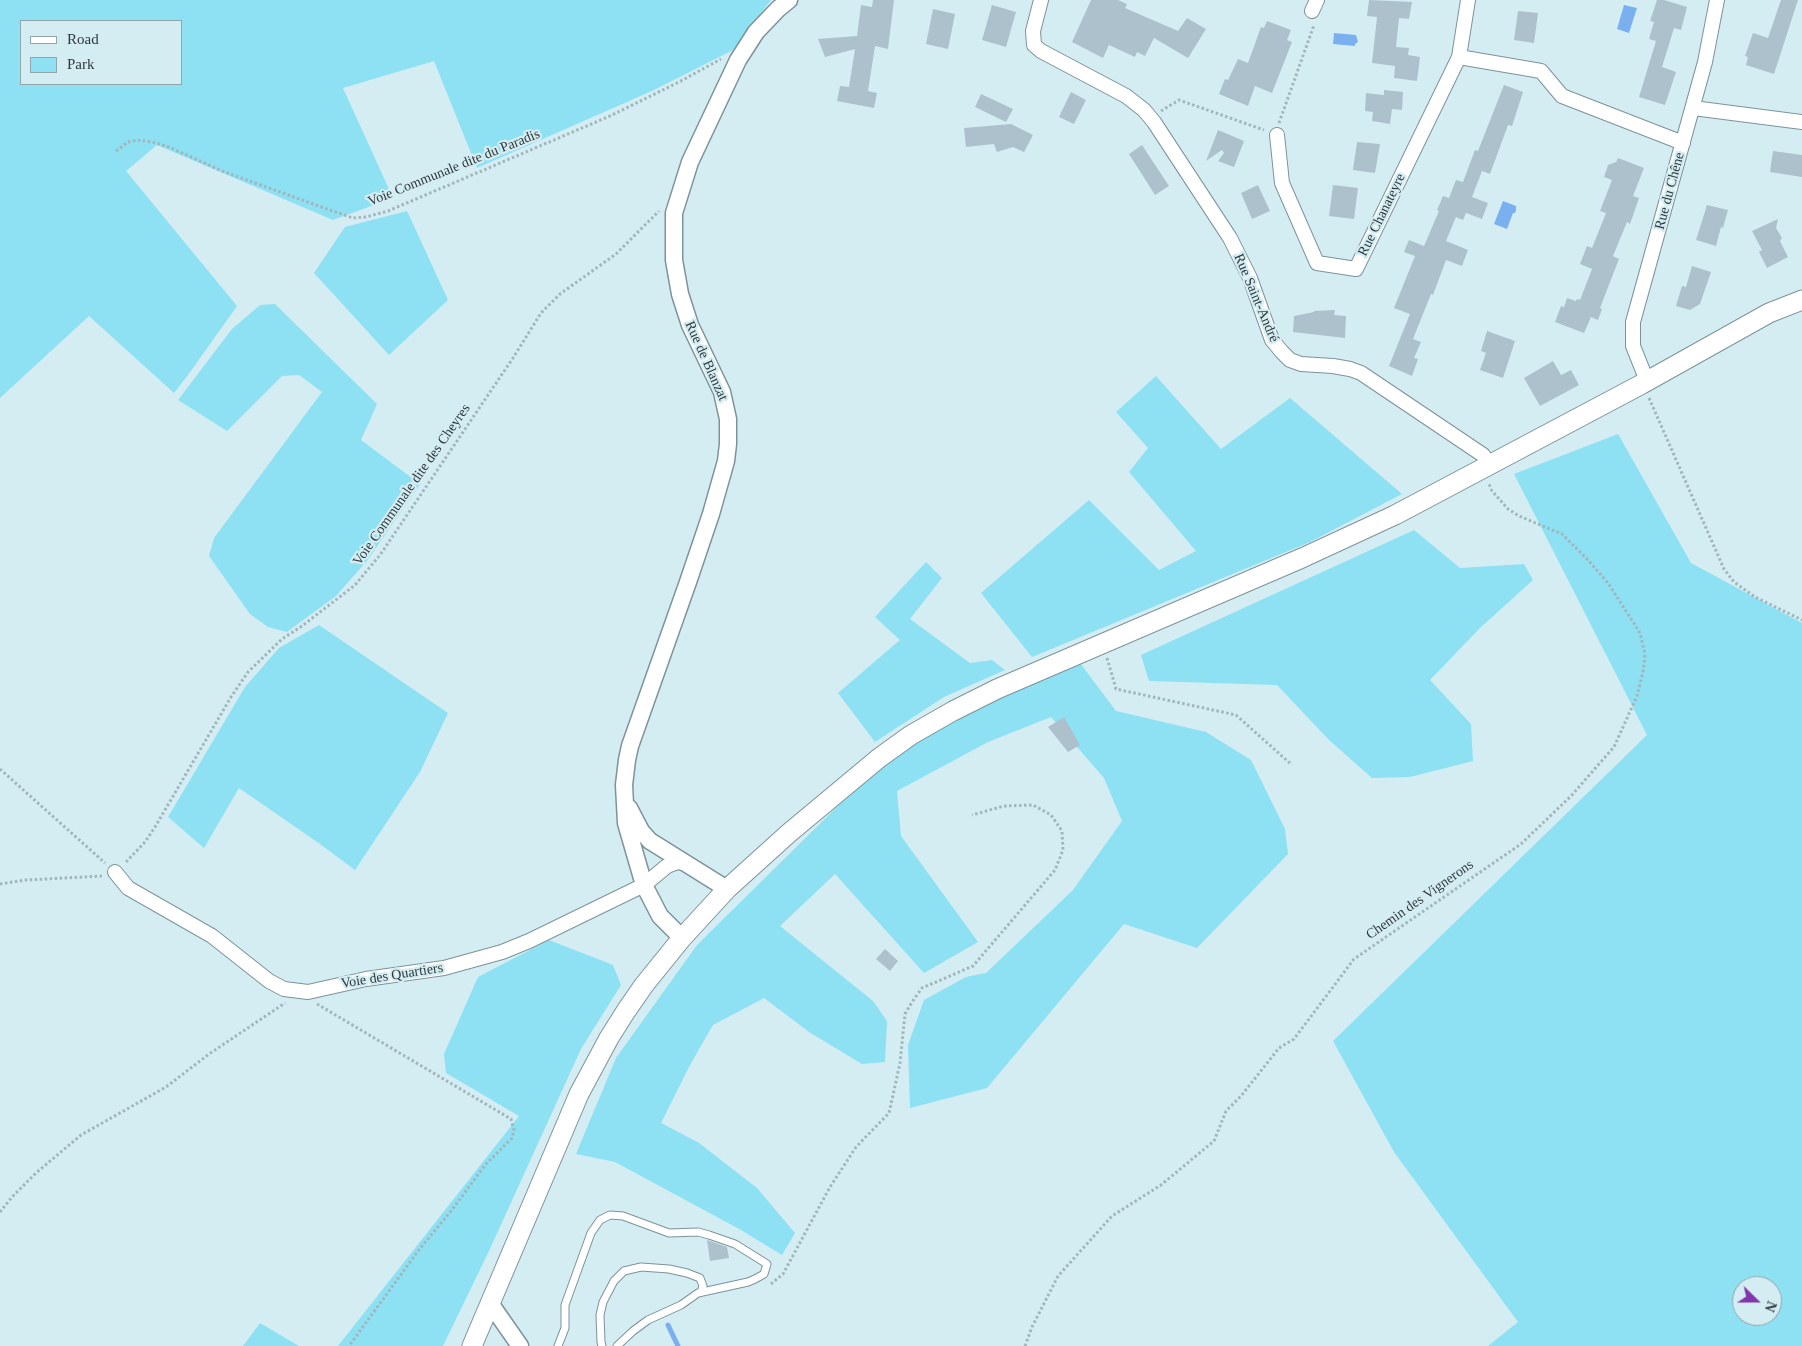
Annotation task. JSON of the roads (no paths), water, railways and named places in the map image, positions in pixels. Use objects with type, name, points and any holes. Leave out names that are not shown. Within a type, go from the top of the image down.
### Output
[{"type":"main road","points":[[472,1346],[579,1094],[626,1011],[644,985],[682,938],[727,889],[759,859],[879,758],[911,735],[996,689],[1302,558],[1395,515],[1487,468],[1769,313],[1802,300]]},
{"type":"street","name":"Rue de Blanzat","points":[[682,938],[660,916],[644,885],[626,823],[625,799],[625,774],[630,746],[688,582],[726,461],[729,433],[726,406],[715,376],[684,312],[676,278],[673,223],[676,205],[690,162],[738,60],[756,32],[789,0]]},
{"type":"street","name":"Rue Saint-André","points":[[1041,0],[1033,31],[1034,45],[1131,99],[1151,118],[1230,238],[1250,278],[1272,340],[1285,356],[1301,364],[1333,366],[1361,373],[1483,455],[1487,468]]},
{"type":"street","name":"Rue Chanateyre","points":[[1277,135],[1282,182],[1317,263],[1356,269],[1459,57],[1468,0]]},
{"type":"street","name":"Rue du Chêne","points":[[1645,382],[1633,346],[1634,322],[1705,62],[1717,0]]},
{"type":"street","points":[[1459,57],[1541,71],[1562,96],[1683,143]]},
{"type":"street","points":[[1693,108],[1802,122]]},
{"type":"street","name":"Rue de Blanzat","points":[[625,799],[634,819],[650,841],[727,889]]},
{"type":"street","name":"Voie des Quartiers","points":[[115,872],[128,888],[212,936],[269,982],[284,989],[303,994],[366,979],[444,968],[484,958],[529,941],[644,885],[667,866],[678,862],[684,863]]},
{"type":"street","points":[[490,1303],[520,1346]]},
{"type":"lane","points":[[558,1346],[565,1328],[565,1305],[591,1233],[600,1220],[610,1215],[623,1216],[669,1233],[698,1232],[709,1235],[735,1244],[767,1264],[764,1274],[748,1282],[700,1292],[681,1305],[648,1320],[617,1346]]},
{"type":"lane","points":[[602,1346],[600,1315],[603,1302],[614,1281],[624,1272],[641,1267],[669,1269],[687,1273],[700,1278],[703,1286],[700,1292]]},
{"type":"waterway","points":[[668,1325],[678,1346]]}]
